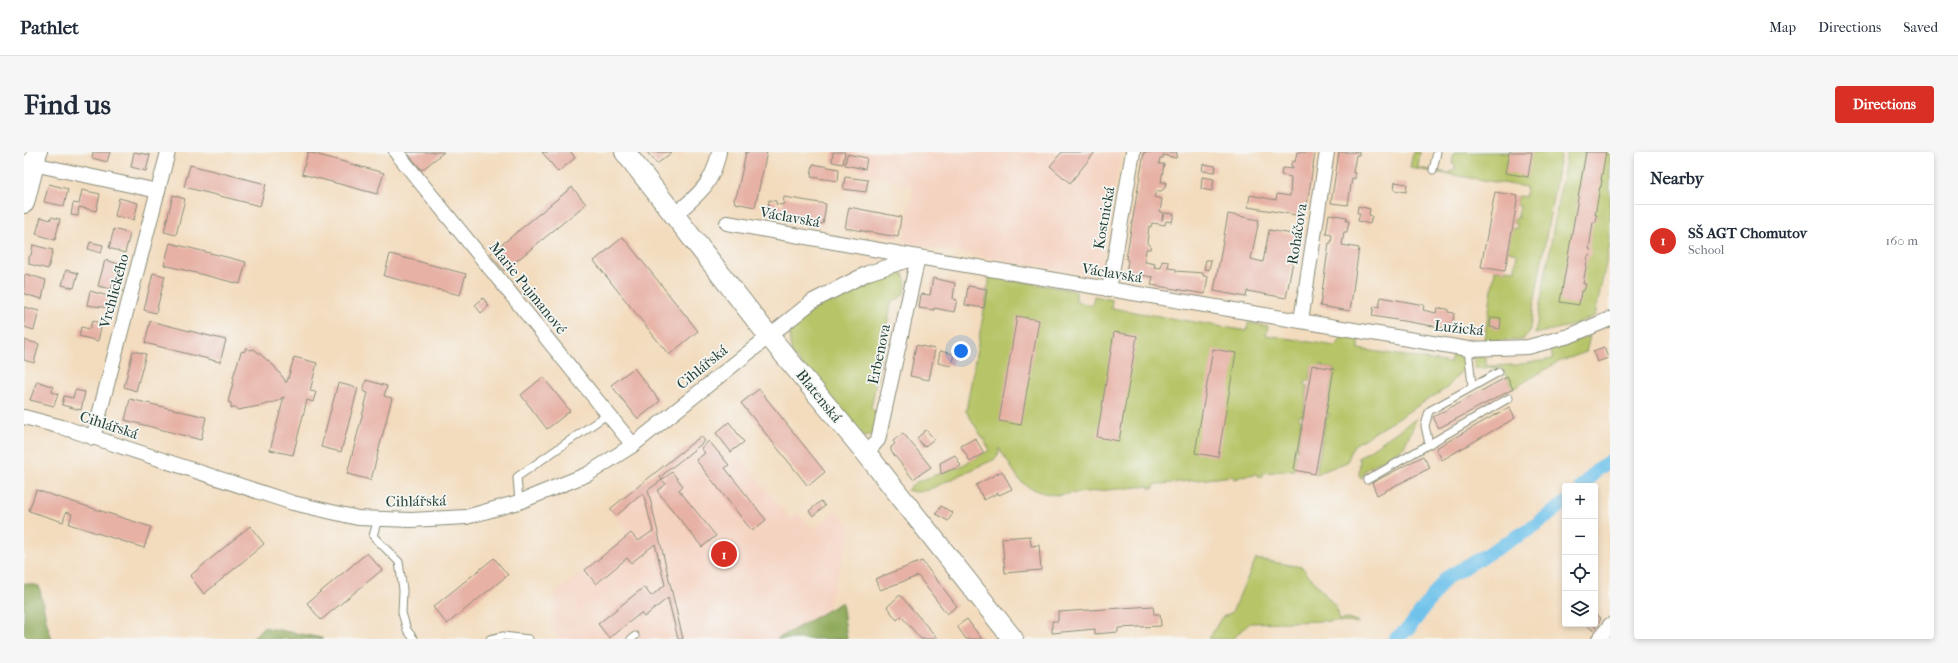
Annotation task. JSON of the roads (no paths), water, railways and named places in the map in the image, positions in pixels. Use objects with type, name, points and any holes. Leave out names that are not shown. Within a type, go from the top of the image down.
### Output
[{"type":"street","name":"Vrchlického","points":[[93,438],[168,152]]},
{"type":"street","name":"Marie Pujmanové","points":[[396,152],[633,445]]},
{"type":"street","name":"Blatenská","points":[[625,152],[768,335],[866,453],[1014,639]]},
{"type":"street","points":[[675,215],[708,183],[715,170],[719,152]]},
{"type":"street","name":"Kostnická","points":[[1109,290],[1133,152]]},
{"type":"street","name":"Roháčova","points":[[1301,320],[1327,152]]},
{"type":"street","points":[[24,203],[32,159],[158,191]]},
{"type":"street","name":"Václavská","points":[[727,223],[1109,290],[1301,320]]},
{"type":"street","name":"Václavská","points":[[768,335],[812,302],[868,273],[918,257]]},
{"type":"street","name":"Erbenova","points":[[866,453],[878,440],[918,257]]},
{"type":"street","name":"Lužická","points":[[1301,320],[1468,349],[1528,347],[1569,336],[1610,319]]},
{"type":"street","name":"Cihlářská","points":[[24,417],[293,503],[358,518],[411,520],[466,517],[519,502],[588,474],[633,445],[768,335]]},
{"type":"street","points":[[1599,639],[1610,625]]},
{"type":"lane","points":[[1433,170],[1437,152]]},
{"type":"lane","points":[[1468,349],[1472,385]]},
{"type":"lane","points":[[1429,444],[1425,426],[1429,410],[1472,385],[1499,372]]},
{"type":"lane","points":[[1368,480],[1508,398]]},
{"type":"lane","points":[[519,502],[517,477],[608,414]]},
{"type":"lane","points":[[378,519],[373,536],[400,562],[403,590],[402,613],[407,630],[414,639]]},
{"type":"lane","points":[[490,639],[503,636],[529,639]]},
{"type":"waterway","points":[[1585,483],[1598,469],[1610,461]]},
{"type":"waterway","points":[[1395,639],[1409,628],[1446,578],[1530,529],[1562,505]]},
{"type":"place","name":"SŠ AGT Chomutov","points":[[724,554]]}]
